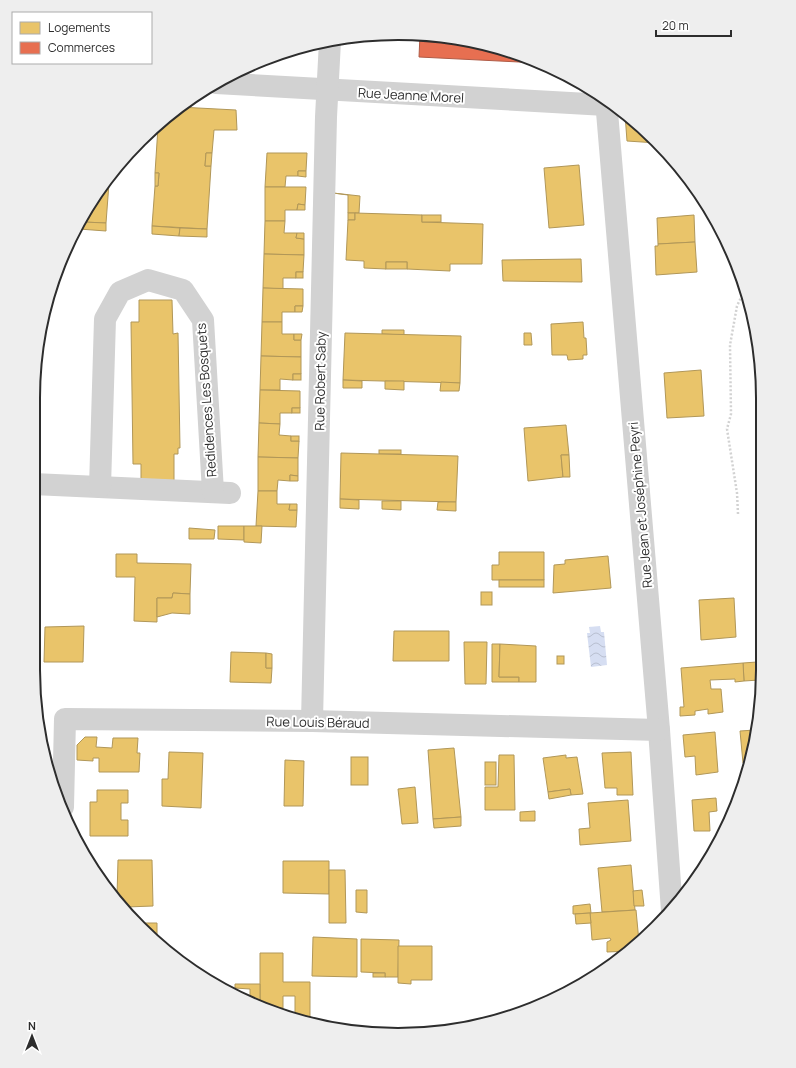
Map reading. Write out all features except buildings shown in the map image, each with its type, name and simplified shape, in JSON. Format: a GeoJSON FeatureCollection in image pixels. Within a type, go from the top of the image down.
{"type":"FeatureCollection","features":[{"type":"Feature","properties":{"kind":"street","name":"Rue Robert Saby"},"geometry":{"type":"LineString","coordinates":[[312,721],[325,140],[330,47]]}},
{"type":"Feature","properties":{"kind":"street","name":"Rue Jeanne Morel"},"geometry":{"type":"LineString","coordinates":[[227,84],[328,90],[599,102]]}},
{"type":"Feature","properties":{"kind":"street","name":"Rue Jean et Joséphine Peyri"},"geometry":{"type":"LineString","coordinates":[[606,107],[659,730],[671,901]]}},
{"type":"Feature","properties":{"kind":"street","name":"Redidences Les Bosquets"},"geometry":{"type":"LineString","coordinates":[[40,484],[222,493],[203,320],[183,290],[148,280],[120,292],[105,319],[100,487]]}},
{"type":"Feature","properties":{"kind":"street","name":"Rue Louis Béraud"},"geometry":{"type":"LineString","coordinates":[[63,797],[65,719],[312,721],[659,730]]}},
{"type":"Feature","properties":{"kind":"path"},"geometry":{"type":"LineString","coordinates":[[738,514],[737,493],[727,429],[731,414],[730,345],[737,306],[741,297]]}},
{"type":"Feature","properties":{"kind":"water"},"geometry":{"type":"Polygon","coordinates":[[[600,626],[601,632],[604,632],[607,665],[591,667],[587,633],[590,633],[589,627],[600,626]]]}}]}
